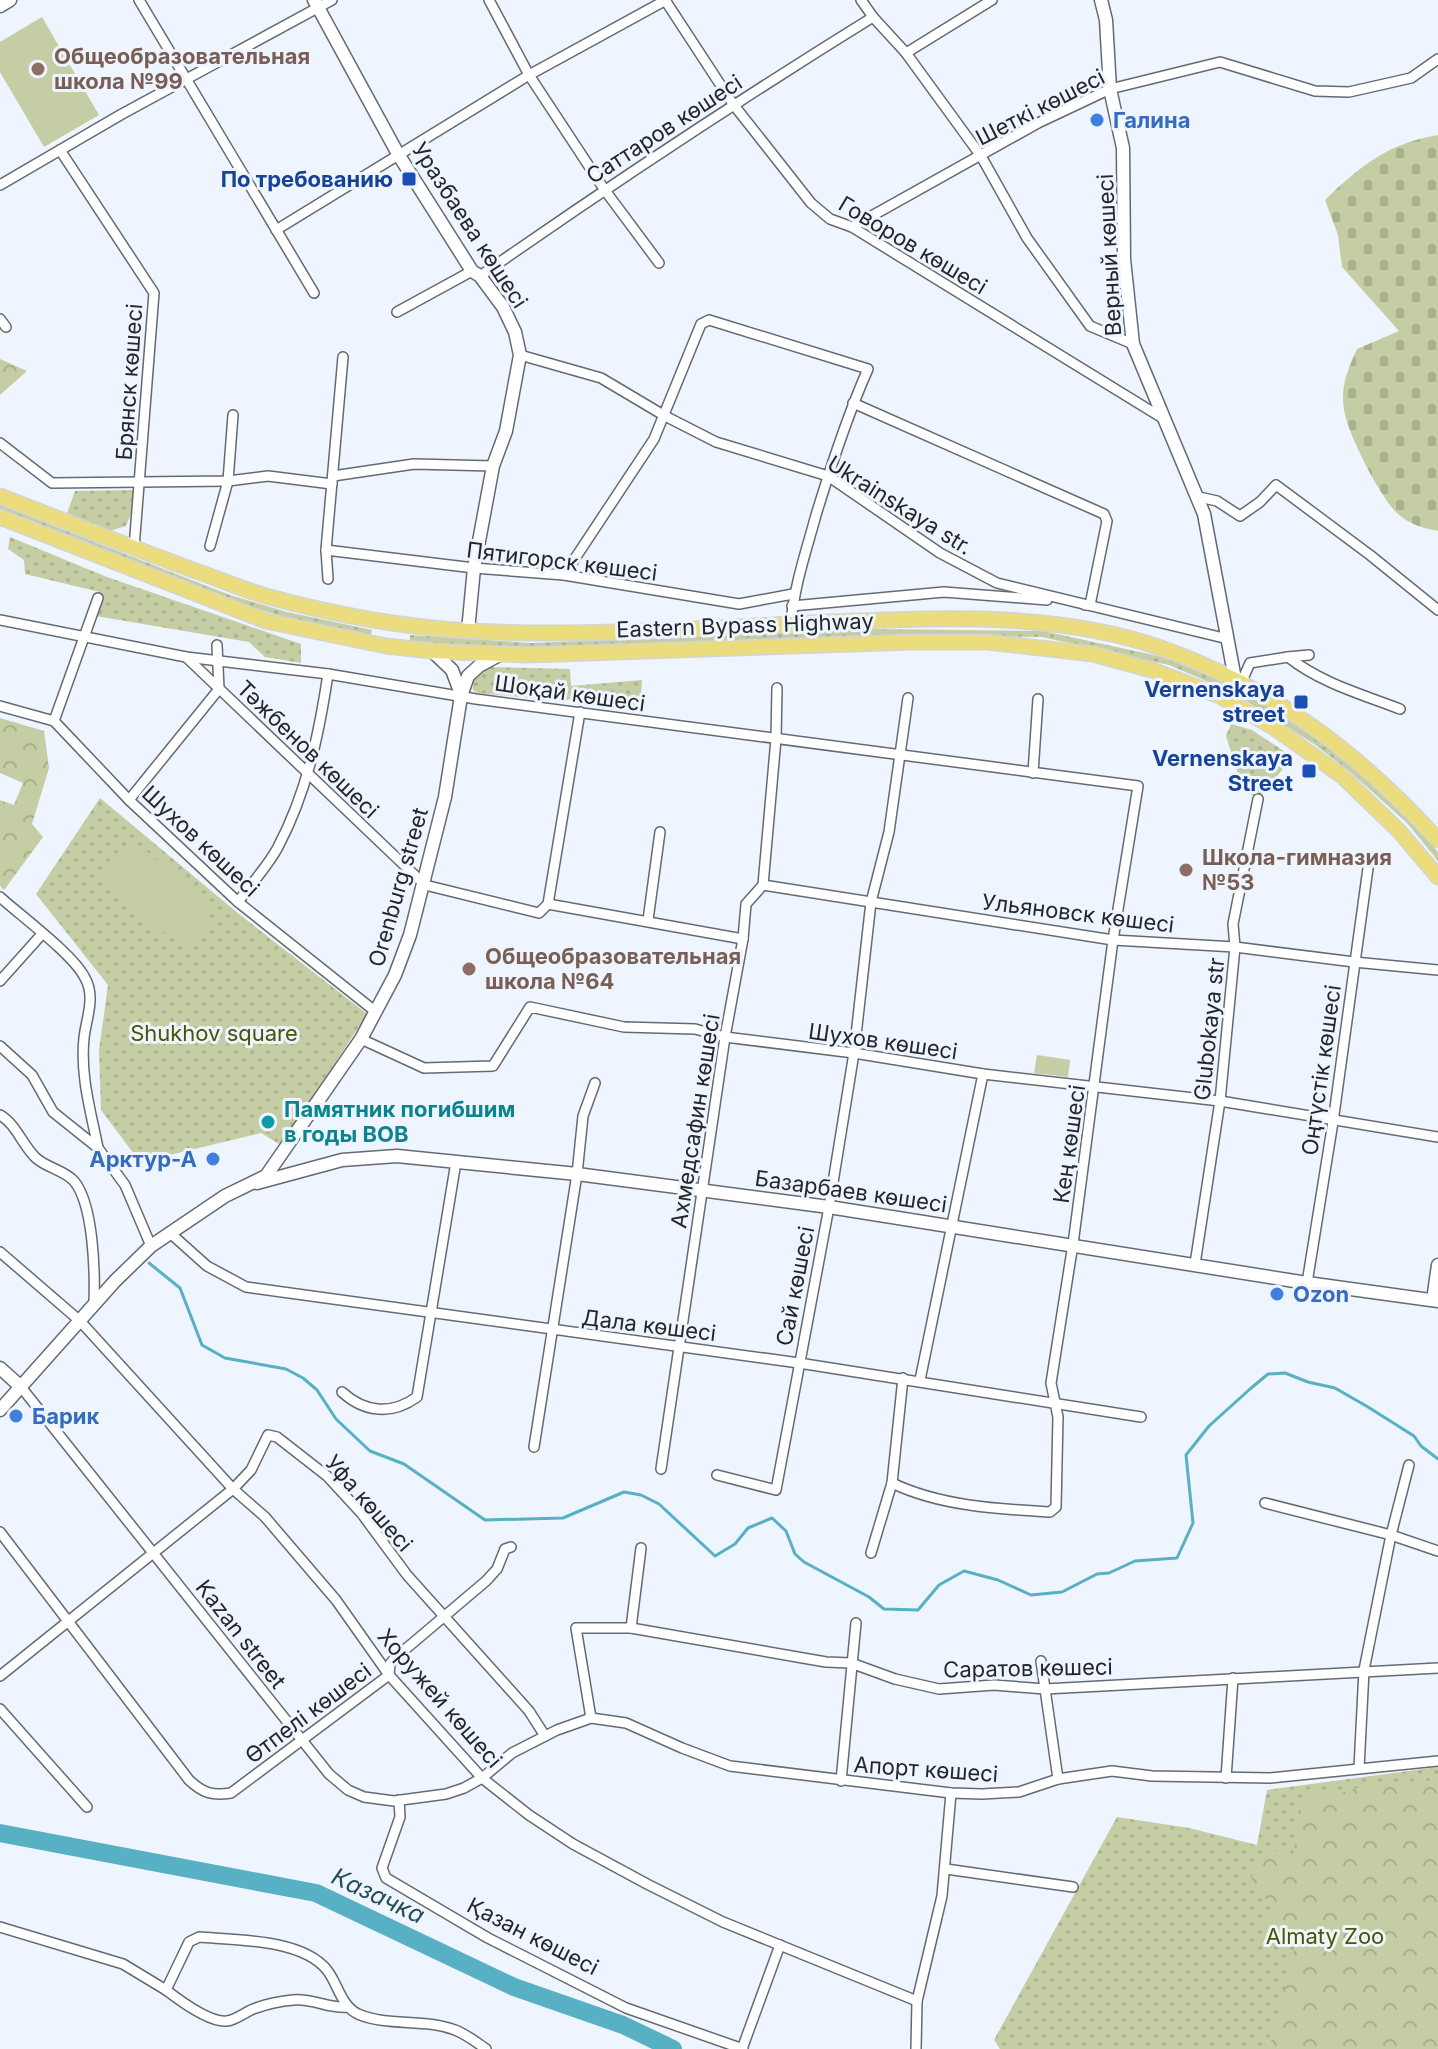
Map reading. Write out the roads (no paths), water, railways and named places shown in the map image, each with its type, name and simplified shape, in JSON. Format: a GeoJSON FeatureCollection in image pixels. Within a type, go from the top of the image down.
{"type":"FeatureCollection","features":[{"type":"Feature","properties":{"kind":"main road","name":"Eastern Bypass Highway"},"geometry":{"type":"LineString","coordinates":[[0,496],[265,596],[383,621],[468,631],[590,631],[989,619],[1109,634],[1162,648],[1238,681],[1276,702],[1354,756],[1438,840]]}},
{"type":"Feature","properties":{"kind":"main road","name":"Eastern Bypass Highway"},"geometry":{"type":"LineString","coordinates":[[0,517],[266,621],[386,646],[501,654],[987,642],[1093,654],[1155,671],[1220,696],[1276,729],[1342,776],[1400,832],[1438,877]]}},
{"type":"Feature","properties":{"kind":"street"},"geometry":{"type":"LineString","coordinates":[[0,6],[10,0]]}},
{"type":"Feature","properties":{"kind":"street"},"geometry":{"type":"LineString","coordinates":[[139,0],[314,293]]}},
{"type":"Feature","properties":{"kind":"street"},"geometry":{"type":"LineString","coordinates":[[0,185],[316,4],[332,0]]}},
{"type":"Feature","properties":{"kind":"street"},"geometry":{"type":"LineString","coordinates":[[489,0],[529,75],[604,189],[659,263]]}},
{"type":"Feature","properties":{"kind":"street"},"geometry":{"type":"LineString","coordinates":[[276,230],[529,75],[666,0]]}},
{"type":"Feature","properties":{"kind":"street","name":"Говоров көшесі"},"geometry":{"type":"LineString","coordinates":[[666,0],[733,104],[811,203],[830,219],[852,227],[1168,423]]}},
{"type":"Feature","properties":{"kind":"street"},"geometry":{"type":"LineString","coordinates":[[861,0],[906,53],[981,156],[1027,238],[1090,326],[1133,344]]}},
{"type":"Feature","properties":{"kind":"street"},"geometry":{"type":"LineString","coordinates":[[906,53],[992,0]]}},
{"type":"Feature","properties":{"kind":"street","name":"Верный көшесі"},"geometry":{"type":"LineString","coordinates":[[1101,0],[1106,20],[1110,89],[1123,148],[1124,259],[1133,344],[1199,497],[1209,531],[1238,681]]}},
{"type":"Feature","properties":{"kind":"street","name":"Уразбаева көшесі"},"geometry":{"type":"LineString","coordinates":[[316,4],[398,154],[476,274],[503,307],[515,332],[520,355],[506,431],[493,466],[474,568],[468,631]]}},
{"type":"Feature","properties":{"kind":"street","name":"Саттаров көшесі"},"geometry":{"type":"LineString","coordinates":[[397,312],[476,274],[733,104],[873,17]]}},
{"type":"Feature","properties":{"kind":"street","name":"Шеткі көшесі"},"geometry":{"type":"LineString","coordinates":[[852,227],[1038,123],[1110,89],[1220,62],[1315,91],[1349,92],[1411,78],[1438,59]]}},
{"type":"Feature","properties":{"kind":"street","name":"Брянск көшесі"},"geometry":{"type":"LineString","coordinates":[[60,150],[154,293],[134,548]]}},
{"type":"Feature","properties":{"kind":"street"},"geometry":{"type":"LineString","coordinates":[[564,575],[654,439],[701,324],[709,320],[868,369],[828,476],[793,594],[791,624]]}},
{"type":"Feature","properties":{"kind":"street","name":"Ukrainskaya str."},"geometry":{"type":"LineString","coordinates":[[520,355],[601,378],[716,442],[828,476],[940,553],[997,583],[1228,639]]}},
{"type":"Feature","properties":{"kind":"street"},"geometry":{"type":"LineString","coordinates":[[328,579],[326,550],[343,357]]}},
{"type":"Feature","properties":{"kind":"street"},"geometry":{"type":"LineString","coordinates":[[792,606],[944,592],[1090,605],[1107,521],[1104,514],[853,403]]}},
{"type":"Feature","properties":{"kind":"street"},"geometry":{"type":"LineString","coordinates":[[210,546],[228,481],[233,415]]}},
{"type":"Feature","properties":{"kind":"street"},"geometry":{"type":"LineString","coordinates":[[0,443],[52,483],[228,481],[268,476],[332,480],[414,464],[493,466]]}},
{"type":"Feature","properties":{"kind":"street"},"geometry":{"type":"LineString","coordinates":[[1199,497],[1217,501],[1240,516],[1260,502],[1276,485],[1438,610]]}},
{"type":"Feature","properties":{"kind":"street","name":"Пятигорск көшесі"},"geometry":{"type":"LineString","coordinates":[[326,550],[474,568],[564,575],[739,604],[793,594]]}},
{"type":"Feature","properties":{"kind":"street"},"geometry":{"type":"LineString","coordinates":[[0,706],[54,721],[98,598]]}},
{"type":"Feature","properties":{"kind":"street","name":"Шоқай көшесі"},"geometry":{"type":"LineString","coordinates":[[0,620],[186,657],[1138,786]]}},
{"type":"Feature","properties":{"kind":"street"},"geometry":{"type":"LineString","coordinates":[[129,800],[219,689],[217,645]]}},
{"type":"Feature","properties":{"kind":"street"},"geometry":{"type":"LineString","coordinates":[[432,651],[452,670],[461,696]]}},
{"type":"Feature","properties":{"kind":"street"},"geometry":{"type":"LineString","coordinates":[[461,696],[468,676],[501,654]]}},
{"type":"Feature","properties":{"kind":"street"},"geometry":{"type":"LineString","coordinates":[[1238,681],[1250,663],[1309,655]]}},
{"type":"Feature","properties":{"kind":"street","name":"Тәжбенов көшесі"},"geometry":{"type":"LineString","coordinates":[[186,657],[425,885],[539,913],[548,904]]}},
{"type":"Feature","properties":{"kind":"street"},"geometry":{"type":"LineString","coordinates":[[1288,657],[1326,681],[1400,709]]}},
{"type":"Feature","properties":{"kind":"street"},"geometry":{"type":"LineString","coordinates":[[238,902],[277,849],[304,789],[306,773],[318,741],[328,674]]}},
{"type":"Feature","properties":{"kind":"street","name":"Ахмедсафин көшесі"},"geometry":{"type":"LineString","coordinates":[[661,1469],[746,904],[763,885],[776,739],[777,688]]}},
{"type":"Feature","properties":{"kind":"street","name":"Orenburg street"},"geometry":{"type":"LineString","coordinates":[[0,1410],[94,1304],[151,1246],[225,1196],[266,1176],[361,1039],[405,953],[425,885],[445,797],[461,696]]}},
{"type":"Feature","properties":{"kind":"street","name":"Сай көшесі"},"geometry":{"type":"LineString","coordinates":[[717,1475],[776,1490],[829,1207],[854,1053],[871,902],[889,832],[908,698]]}},
{"type":"Feature","properties":{"kind":"street"},"geometry":{"type":"LineString","coordinates":[[1033,773],[1038,699]]}},
{"type":"Feature","properties":{"kind":"street"},"geometry":{"type":"LineString","coordinates":[[580,712],[548,904],[743,939]]}},
{"type":"Feature","properties":{"kind":"street","name":"Шухов көшесі"},"geometry":{"type":"LineString","coordinates":[[54,721],[129,800],[238,902],[376,1012]]}},
{"type":"Feature","properties":{"kind":"street","name":"Кең көшесі"},"geometry":{"type":"LineString","coordinates":[[892,1483],[908,1491],[985,1508],[1050,1512],[1056,1507],[1058,1417],[1051,1383],[1095,1088],[1113,940],[1138,786]]}},
{"type":"Feature","properties":{"kind":"street","name":"Glubokaya str"},"geometry":{"type":"LineString","coordinates":[[1195,1264],[1220,1101],[1235,947],[1233,924],[1258,799]]}},
{"type":"Feature","properties":{"kind":"street"},"geometry":{"type":"LineString","coordinates":[[648,920],[660,832]]}},
{"type":"Feature","properties":{"kind":"street","name":"Оңтүстік көшесі"},"geometry":{"type":"LineString","coordinates":[[1307,1283],[1369,861]]}},
{"type":"Feature","properties":{"kind":"street","name":"Ульяновск көшесі"},"geometry":{"type":"LineString","coordinates":[[763,885],[1113,940],[1235,947],[1438,970]]}},
{"type":"Feature","properties":{"kind":"street"},"geometry":{"type":"LineString","coordinates":[[1,901],[72,961],[87,979],[90,1005],[82,1071],[98,1148]]}},
{"type":"Feature","properties":{"kind":"street"},"geometry":{"type":"LineString","coordinates":[[0,981],[42,934]]}},
{"type":"Feature","properties":{"kind":"street","name":"Шухов көшесі"},"geometry":{"type":"LineString","coordinates":[[361,1039],[424,1068],[493,1066],[530,1007],[624,1027],[695,1029],[725,1037],[854,1053],[983,1074],[1220,1101],[1438,1137]]}},
{"type":"Feature","properties":{"kind":"street"},"geometry":{"type":"LineString","coordinates":[[0,1046],[32,1075],[53,1112],[98,1148],[125,1185],[151,1246]]}},
{"type":"Feature","properties":{"kind":"street"},"geometry":{"type":"LineString","coordinates":[[920,1380],[983,1074]]}},
{"type":"Feature","properties":{"kind":"street"},"geometry":{"type":"LineString","coordinates":[[534,1447],[577,1174],[583,1116],[595,1083]]}},
{"type":"Feature","properties":{"kind":"street"},"geometry":{"type":"LineString","coordinates":[[0,1115],[10,1121],[36,1158],[74,1181],[81,1195],[95,1266],[94,1304]]}},
{"type":"Feature","properties":{"kind":"street","name":"Базарбаев көшесі"},"geometry":{"type":"LineString","coordinates":[[257,1183],[342,1160],[397,1156],[577,1174],[829,1207],[1307,1283],[1436,1300]]}},
{"type":"Feature","properties":{"kind":"street"},"geometry":{"type":"LineString","coordinates":[[342,1392],[364,1406],[389,1410],[402,1408],[417,1397],[456,1162]]}},
{"type":"Feature","properties":{"kind":"street","name":"Дала көшесі"},"geometry":{"type":"LineString","coordinates":[[169,1232],[207,1266],[246,1287],[920,1380],[1141,1417]]}},
{"type":"Feature","properties":{"kind":"street","name":"Хоружей көшесі"},"geometry":{"type":"LineString","coordinates":[[0,1252],[80,1321],[233,1489],[265,1517],[326,1588],[389,1675],[482,1778],[573,1844],[723,1922],[917,2001]]}},
{"type":"Feature","properties":{"kind":"street"},"geometry":{"type":"LineString","coordinates":[[1436,1300],[1438,1265]]}},
{"type":"Feature","properties":{"kind":"street"},"geometry":{"type":"LineString","coordinates":[[0,1368],[21,1387]]}},
{"type":"Feature","properties":{"kind":"street"},"geometry":{"type":"LineString","coordinates":[[871,1553],[892,1483],[903,1378]]}},
{"type":"Feature","properties":{"kind":"street","name":"Kazan street"},"geometry":{"type":"LineString","coordinates":[[21,1387],[329,1774],[348,1790],[364,1797],[399,1800],[446,1794],[482,1778]]}},
{"type":"Feature","properties":{"kind":"street","name":"Уфа көшесі"},"geometry":{"type":"LineString","coordinates":[[0,1676],[233,1489],[251,1470],[268,1435],[277,1437],[327,1476],[362,1514],[407,1575],[529,1711],[545,1736]]}},
{"type":"Feature","properties":{"kind":"street"},"geometry":{"type":"LineString","coordinates":[[1359,1768],[1364,1670],[1391,1535],[1409,1465]]}},
{"type":"Feature","properties":{"kind":"street"},"geometry":{"type":"LineString","coordinates":[[1265,1503],[1391,1535],[1438,1551]]}},
{"type":"Feature","properties":{"kind":"street"},"geometry":{"type":"LineString","coordinates":[[0,1532],[67,1624]]}},
{"type":"Feature","properties":{"kind":"street","name":"Өтпелі көшесі"},"geometry":{"type":"LineString","coordinates":[[67,1624],[189,1780],[201,1791],[215,1795],[231,1793],[389,1675],[390,1664],[395,1658],[497,1569],[505,1549],[511,1547]]}},
{"type":"Feature","properties":{"kind":"street"},"geometry":{"type":"LineString","coordinates":[[631,1628],[641,1548]]}},
{"type":"Feature","properties":{"kind":"street"},"geometry":{"type":"LineString","coordinates":[[841,1781],[856,1623]]}},
{"type":"Feature","properties":{"kind":"street","name":"Саратов көшесі"},"geometry":{"type":"LineString","coordinates":[[591,1718],[576,1628],[631,1628],[826,1662],[851,1663],[895,1679],[939,1689],[994,1685],[1045,1689],[1438,1668]]}},
{"type":"Feature","properties":{"kind":"street"},"geometry":{"type":"LineString","coordinates":[[1041,1661],[1058,1779]]}},
{"type":"Feature","properties":{"kind":"street"},"geometry":{"type":"LineString","coordinates":[[1226,1778],[1233,1678]]}},
{"type":"Feature","properties":{"kind":"street"},"geometry":{"type":"LineString","coordinates":[[0,1709],[87,1807]]}},
{"type":"Feature","properties":{"kind":"street"},"geometry":{"type":"LineString","coordinates":[[482,1778],[512,1753],[591,1718]]}},
{"type":"Feature","properties":{"kind":"street","name":"Апорт көшесі"},"geometry":{"type":"LineString","coordinates":[[591,1718],[626,1723],[730,1766],[951,1793],[1019,1792],[1058,1779],[1112,1771],[1152,1776],[1300,1777],[1438,1761]]}},
{"type":"Feature","properties":{"kind":"street"},"geometry":{"type":"LineString","coordinates":[[916,2049],[917,2001],[946,1869],[951,1793]]}},
{"type":"Feature","properties":{"kind":"street","name":"Қазан көшесі"},"geometry":{"type":"LineString","coordinates":[[399,1800],[400,1817],[382,1868],[386,1878],[488,1938],[626,2008],[743,2049]]}},
{"type":"Feature","properties":{"kind":"street"},"geometry":{"type":"LineString","coordinates":[[946,1869],[1073,1887]]}},
{"type":"Feature","properties":{"kind":"street"},"geometry":{"type":"LineString","coordinates":[[0,1927],[123,1964],[187,2006],[219,2021],[230,2021],[254,2008],[292,2000],[314,2000],[336,2008],[348,2007]]}},
{"type":"Feature","properties":{"kind":"street"},"geometry":{"type":"LineString","coordinates":[[166,1990],[189,1942],[199,1937],[285,1946],[316,1959],[336,1983],[348,2007],[361,2016],[456,2030],[486,2049]]}},
{"type":"Feature","properties":{"kind":"street"},"geometry":{"type":"LineString","coordinates":[[743,2049],[780,1945]]}},
{"type":"Feature","properties":{"kind":"waterway"},"geometry":{"type":"LineString","coordinates":[[149,1263],[180,1288],[202,1345],[225,1358],[286,1369],[303,1378],[317,1390],[336,1419],[370,1451],[404,1464],[485,1520],[563,1518],[624,1492],[641,1495],[659,1504],[715,1556],[735,1544],[748,1528],[772,1518],[786,1531],[795,1554],[804,1562],[869,1597],[884,1609],[918,1610],[939,1585],[964,1571],[998,1580],[1031,1595],[1062,1592],[1097,1574],[1109,1573],[1135,1561],[1177,1558],[1193,1523],[1186,1455],[1209,1426],[1268,1374],[1285,1373],[1335,1388],[1414,1436],[1438,1459]]}},
{"type":"Feature","properties":{"kind":"waterway","name":"Казачка"},"geometry":{"type":"LineString","coordinates":[[0,1833],[316,1893],[514,1987],[623,2025],[673,2049]]}},
{"type":"Feature","properties":{"kind":"place","name":"Общеобразовательная школа №99"},"geometry":{"type":"Point","coordinates":[38,69]}},
{"type":"Feature","properties":{"kind":"place","name":"Галина"},"geometry":{"type":"Point","coordinates":[1097,120]}},
{"type":"Feature","properties":{"kind":"place","name":"По требованию"},"geometry":{"type":"Point","coordinates":[409,179]}},
{"type":"Feature","properties":{"kind":"place","name":"Vernenskaya street"},"geometry":{"type":"Point","coordinates":[1301,702]}},
{"type":"Feature","properties":{"kind":"place","name":"Vernenskaya Street"},"geometry":{"type":"Point","coordinates":[1309,771]}},
{"type":"Feature","properties":{"kind":"place","name":"Школа-гимназия №53"},"geometry":{"type":"Point","coordinates":[1186,870]}},
{"type":"Feature","properties":{"kind":"place","name":"Общеобразовательная школа №64"},"geometry":{"type":"Point","coordinates":[469,969]}},
{"type":"Feature","properties":{"kind":"place","name":"Памятник погибшим в годы ВОВ"},"geometry":{"type":"Point","coordinates":[268,1122]}},
{"type":"Feature","properties":{"kind":"place","name":"Арктур-А"},"geometry":{"type":"Point","coordinates":[213,1159]}},
{"type":"Feature","properties":{"kind":"place","name":"Ozon"},"geometry":{"type":"Point","coordinates":[1277,1294]}},
{"type":"Feature","properties":{"kind":"place","name":"Барик"},"geometry":{"type":"Point","coordinates":[16,1416]}},
{"type":"Feature","properties":{"kind":"park label","name":"Shukhov square"},"geometry":{"type":"Point","coordinates":[214,1033]}},
{"type":"Feature","properties":{"kind":"park label","name":"Almaty Zoo"},"geometry":{"type":"Point","coordinates":[1325,1936]}}]}
